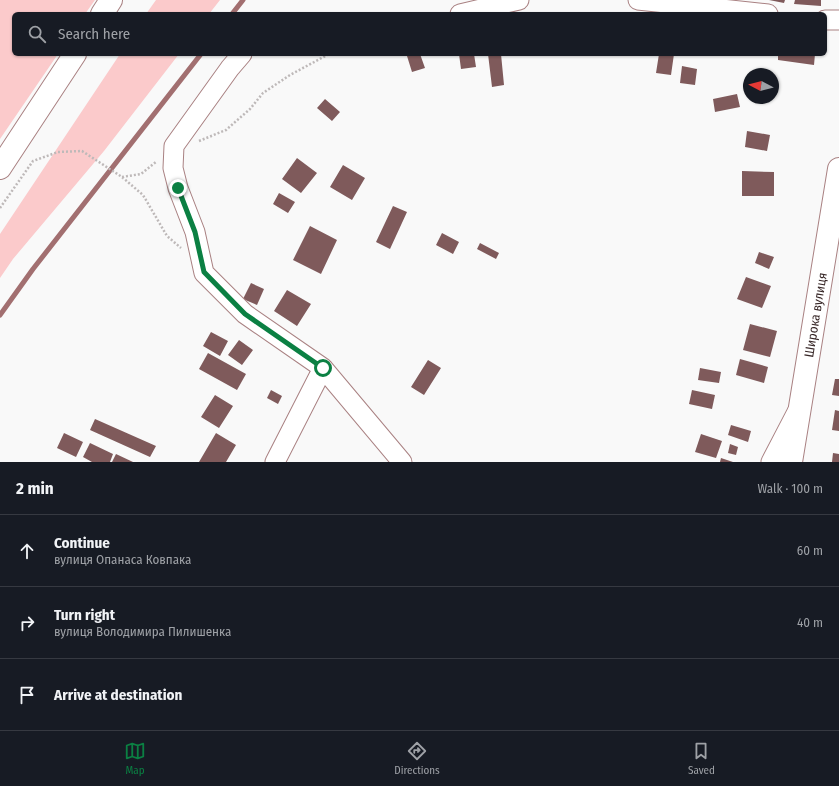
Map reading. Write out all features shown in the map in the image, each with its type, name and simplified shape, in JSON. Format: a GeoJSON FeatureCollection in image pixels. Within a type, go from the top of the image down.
{"type":"FeatureCollection","features":[{"type":"Feature","properties":{"kind":"main road"},"geometry":{"type":"LineString","coordinates":[[103,12],[111,0]]}},
{"type":"Feature","properties":{"kind":"main road"},"geometry":{"type":"LineString","coordinates":[[0,168],[74,56]]}},
{"type":"Feature","properties":{"kind":"main road","name":"Широка вулиця"},"geometry":{"type":"LineString","coordinates":[[791,462],[839,169]]}},
{"type":"Feature","properties":{"kind":"street"},"geometry":{"type":"LineString","coordinates":[[468,12],[519,0]]}},
{"type":"Feature","properties":{"kind":"street"},"geometry":{"type":"LineString","coordinates":[[638,0],[749,12]]}},
{"type":"Feature","properties":{"kind":"street"},"geometry":{"type":"LineString","coordinates":[[827,20],[839,20]]}},
{"type":"Feature","properties":{"kind":"street"},"geometry":{"type":"LineString","coordinates":[[240,56],[174,146],[173,168],[178,188],[195,232],[204,272],[245,314],[323,368],[402,462]]}},
{"type":"Feature","properties":{"kind":"street"},"geometry":{"type":"LineString","coordinates":[[275,462],[323,368]]}},
{"type":"Feature","properties":{"kind":"street"},"geometry":{"type":"LineString","coordinates":[[771,462],[800,407]]}},
{"type":"Feature","properties":{"kind":"path"},"geometry":{"type":"LineString","coordinates":[[122,177],[141,174],[174,146],[203,140],[226,130],[250,109],[263,92],[290,75],[325,56]]}},
{"type":"Feature","properties":{"kind":"path"},"geometry":{"type":"LineString","coordinates":[[0,208],[33,161],[58,152],[82,151],[122,177],[143,195],[167,236],[182,249]]}},
{"type":"Feature","properties":{"kind":"shaded area"},"geometry":{"type":"Polygon","coordinates":[[[0,0],[95,0],[86,12],[12,12],[12,56],[57,56],[0,139],[0,0]]]}},
{"type":"Feature","properties":{"kind":"shaded area"},"geometry":{"type":"Polygon","coordinates":[[[156,0],[220,0],[211,12],[147,12],[156,0]]]}},
{"type":"Feature","properties":{"kind":"shaded area"},"geometry":{"type":"Polygon","coordinates":[[[119,56],[177,56],[104,151],[13,259],[0,278],[0,234],[119,56]]]}},
{"type":"Feature","properties":{"kind":"building"},"geometry":{"type":"Polygon","coordinates":[[[769,0],[785,0],[784,3],[769,0]]]}},
{"type":"Feature","properties":{"kind":"building"},"geometry":{"type":"Polygon","coordinates":[[[795,0],[821,0],[821,6],[794,4],[795,0]]]}},
{"type":"Feature","properties":{"kind":"building"},"geometry":{"type":"Polygon","coordinates":[[[407,56],[421,56],[425,68],[412,72],[407,56]]]}},
{"type":"Feature","properties":{"kind":"building"},"geometry":{"type":"Polygon","coordinates":[[[459,56],[474,56],[476,67],[461,69],[459,56]]]}},
{"type":"Feature","properties":{"kind":"building"},"geometry":{"type":"Polygon","coordinates":[[[488,56],[501,56],[504,85],[492,87],[488,56]]]}},
{"type":"Feature","properties":{"kind":"building"},"geometry":{"type":"Polygon","coordinates":[[[659,56],[674,56],[671,75],[656,73],[659,56]]]}},
{"type":"Feature","properties":{"kind":"building"},"geometry":{"type":"Polygon","coordinates":[[[778,56],[815,56],[814,65],[778,60],[778,56]]]}},
{"type":"Feature","properties":{"kind":"building"},"geometry":{"type":"Polygon","coordinates":[[[682,66],[697,69],[695,85],[680,83],[682,66]]]}},
{"type":"Feature","properties":{"kind":"building"},"geometry":{"type":"Polygon","coordinates":[[[737,94],[740,107],[715,112],[713,99],[737,94]]]}},
{"type":"Feature","properties":{"kind":"building"},"geometry":{"type":"Polygon","coordinates":[[[325,99],[340,112],[332,121],[317,108],[325,99]]]}},
{"type":"Feature","properties":{"kind":"building"},"geometry":{"type":"Polygon","coordinates":[[[747,131],[770,135],[767,151],[745,147],[747,131]]]}},
{"type":"Feature","properties":{"kind":"building"},"geometry":{"type":"Polygon","coordinates":[[[297,158],[317,173],[301,193],[282,179],[297,158]]]}},
{"type":"Feature","properties":{"kind":"building"},"geometry":{"type":"Polygon","coordinates":[[[343,165],[365,178],[352,200],[330,187],[343,165]]]}},
{"type":"Feature","properties":{"kind":"building"},"geometry":{"type":"Polygon","coordinates":[[[742,171],[774,172],[774,196],[742,196],[742,171]]]}},
{"type":"Feature","properties":{"kind":"building"},"geometry":{"type":"Polygon","coordinates":[[[279,193],[295,202],[288,213],[273,204],[279,193]]]}},
{"type":"Feature","properties":{"kind":"building"},"geometry":{"type":"Polygon","coordinates":[[[393,206],[407,212],[390,249],[376,242],[393,206]]]}},
{"type":"Feature","properties":{"kind":"building"},"geometry":{"type":"Polygon","coordinates":[[[310,226],[337,240],[321,274],[293,260],[310,226]]]}},
{"type":"Feature","properties":{"kind":"building"},"geometry":{"type":"Polygon","coordinates":[[[442,233],[459,242],[453,254],[436,245],[442,233]]]}},
{"type":"Feature","properties":{"kind":"building"},"geometry":{"type":"Polygon","coordinates":[[[480,243],[499,253],[496,259],[477,249],[480,243]]]}},
{"type":"Feature","properties":{"kind":"building"},"geometry":{"type":"Polygon","coordinates":[[[759,252],[774,257],[769,269],[755,263],[759,252]]]}},
{"type":"Feature","properties":{"kind":"building"},"geometry":{"type":"Polygon","coordinates":[[[746,277],[771,286],[762,308],[737,299],[746,277]]]}},
{"type":"Feature","properties":{"kind":"building"},"geometry":{"type":"Polygon","coordinates":[[[251,283],[264,289],[257,305],[243,299],[251,283]]]}},
{"type":"Feature","properties":{"kind":"building"},"geometry":{"type":"Polygon","coordinates":[[[287,290],[311,304],[297,326],[274,311],[287,290]]]}},
{"type":"Feature","properties":{"kind":"building"},"geometry":{"type":"Polygon","coordinates":[[[750,324],[777,331],[770,357],[743,350],[750,324]]]}},
{"type":"Feature","properties":{"kind":"building"},"geometry":{"type":"Polygon","coordinates":[[[211,332],[228,341],[220,356],[203,346],[211,332]]]}},
{"type":"Feature","properties":{"kind":"building"},"geometry":{"type":"Polygon","coordinates":[[[239,340],[253,350],[242,365],[228,355],[239,340]]]}},
{"type":"Feature","properties":{"kind":"building"},"geometry":{"type":"Polygon","coordinates":[[[208,353],[246,374],[237,390],[199,369],[208,353]]]}},
{"type":"Feature","properties":{"kind":"building"},"geometry":{"type":"Polygon","coordinates":[[[740,359],[768,367],[764,383],[736,375],[740,359]]]}},
{"type":"Feature","properties":{"kind":"building"},"geometry":{"type":"Polygon","coordinates":[[[428,360],[441,368],[424,395],[411,387],[428,360]]]}},
{"type":"Feature","properties":{"kind":"building"},"geometry":{"type":"Polygon","coordinates":[[[700,368],[721,372],[719,383],[698,380],[700,368]]]}},
{"type":"Feature","properties":{"kind":"building"},"geometry":{"type":"Polygon","coordinates":[[[835,379],[839,379],[839,396],[832,395],[835,379]]]}},
{"type":"Feature","properties":{"kind":"building"},"geometry":{"type":"Polygon","coordinates":[[[271,390],[282,396],[278,404],[267,398],[271,390]]]}},
{"type":"Feature","properties":{"kind":"building"},"geometry":{"type":"Polygon","coordinates":[[[692,390],[715,395],[712,409],[689,404],[692,390]]]}},
{"type":"Feature","properties":{"kind":"building"},"geometry":{"type":"Polygon","coordinates":[[[215,395],[233,406],[219,428],[201,417],[215,395]]]}},
{"type":"Feature","properties":{"kind":"building"},"geometry":{"type":"Polygon","coordinates":[[[835,410],[839,411],[839,431],[832,430],[835,410]]]}},
{"type":"Feature","properties":{"kind":"building"},"geometry":{"type":"Polygon","coordinates":[[[95,419],[156,446],[150,457],[90,430],[95,419]]]}},
{"type":"Feature","properties":{"kind":"building"},"geometry":{"type":"Polygon","coordinates":[[[731,425],[751,431],[748,442],[728,435],[731,425]]]}},
{"type":"Feature","properties":{"kind":"building"},"geometry":{"type":"Polygon","coordinates":[[[64,433],[83,442],[76,457],[57,448],[64,433]]]}},
{"type":"Feature","properties":{"kind":"building"},"geometry":{"type":"Polygon","coordinates":[[[216,433],[236,445],[226,462],[199,462],[216,433]]]}},
{"type":"Feature","properties":{"kind":"building"},"geometry":{"type":"Polygon","coordinates":[[[701,434],[722,441],[716,458],[695,452],[701,434]]]}},
{"type":"Feature","properties":{"kind":"building"},"geometry":{"type":"Polygon","coordinates":[[[90,443],[113,454],[110,462],[92,462],[83,457],[90,443]]]}},
{"type":"Feature","properties":{"kind":"building"},"geometry":{"type":"Polygon","coordinates":[[[730,444],[738,447],[736,455],[728,453],[730,444]]]}},
{"type":"Feature","properties":{"kind":"building"},"geometry":{"type":"Polygon","coordinates":[[[833,453],[839,454],[839,462],[832,462],[833,453]]]}},
{"type":"Feature","properties":{"kind":"building"},"geometry":{"type":"Polygon","coordinates":[[[116,454],[133,462],[112,462],[116,454]]]}},
{"type":"Feature","properties":{"kind":"building"},"geometry":{"type":"Polygon","coordinates":[[[721,458],[733,462],[720,462],[721,458]]]}},
{"type":"Feature","properties":{"kind":"waterway"},"geometry":{"type":"LineString","coordinates":[[234,12],[243,0]]}},
{"type":"Feature","properties":{"kind":"waterway"},"geometry":{"type":"LineString","coordinates":[[0,315],[33,269],[199,56]]}},
{"type":"Feature","properties":{"kind":"route"},"geometry":{"type":"LineString","coordinates":[[178,188],[195,232],[204,272],[245,314],[323,368]]}}]}
